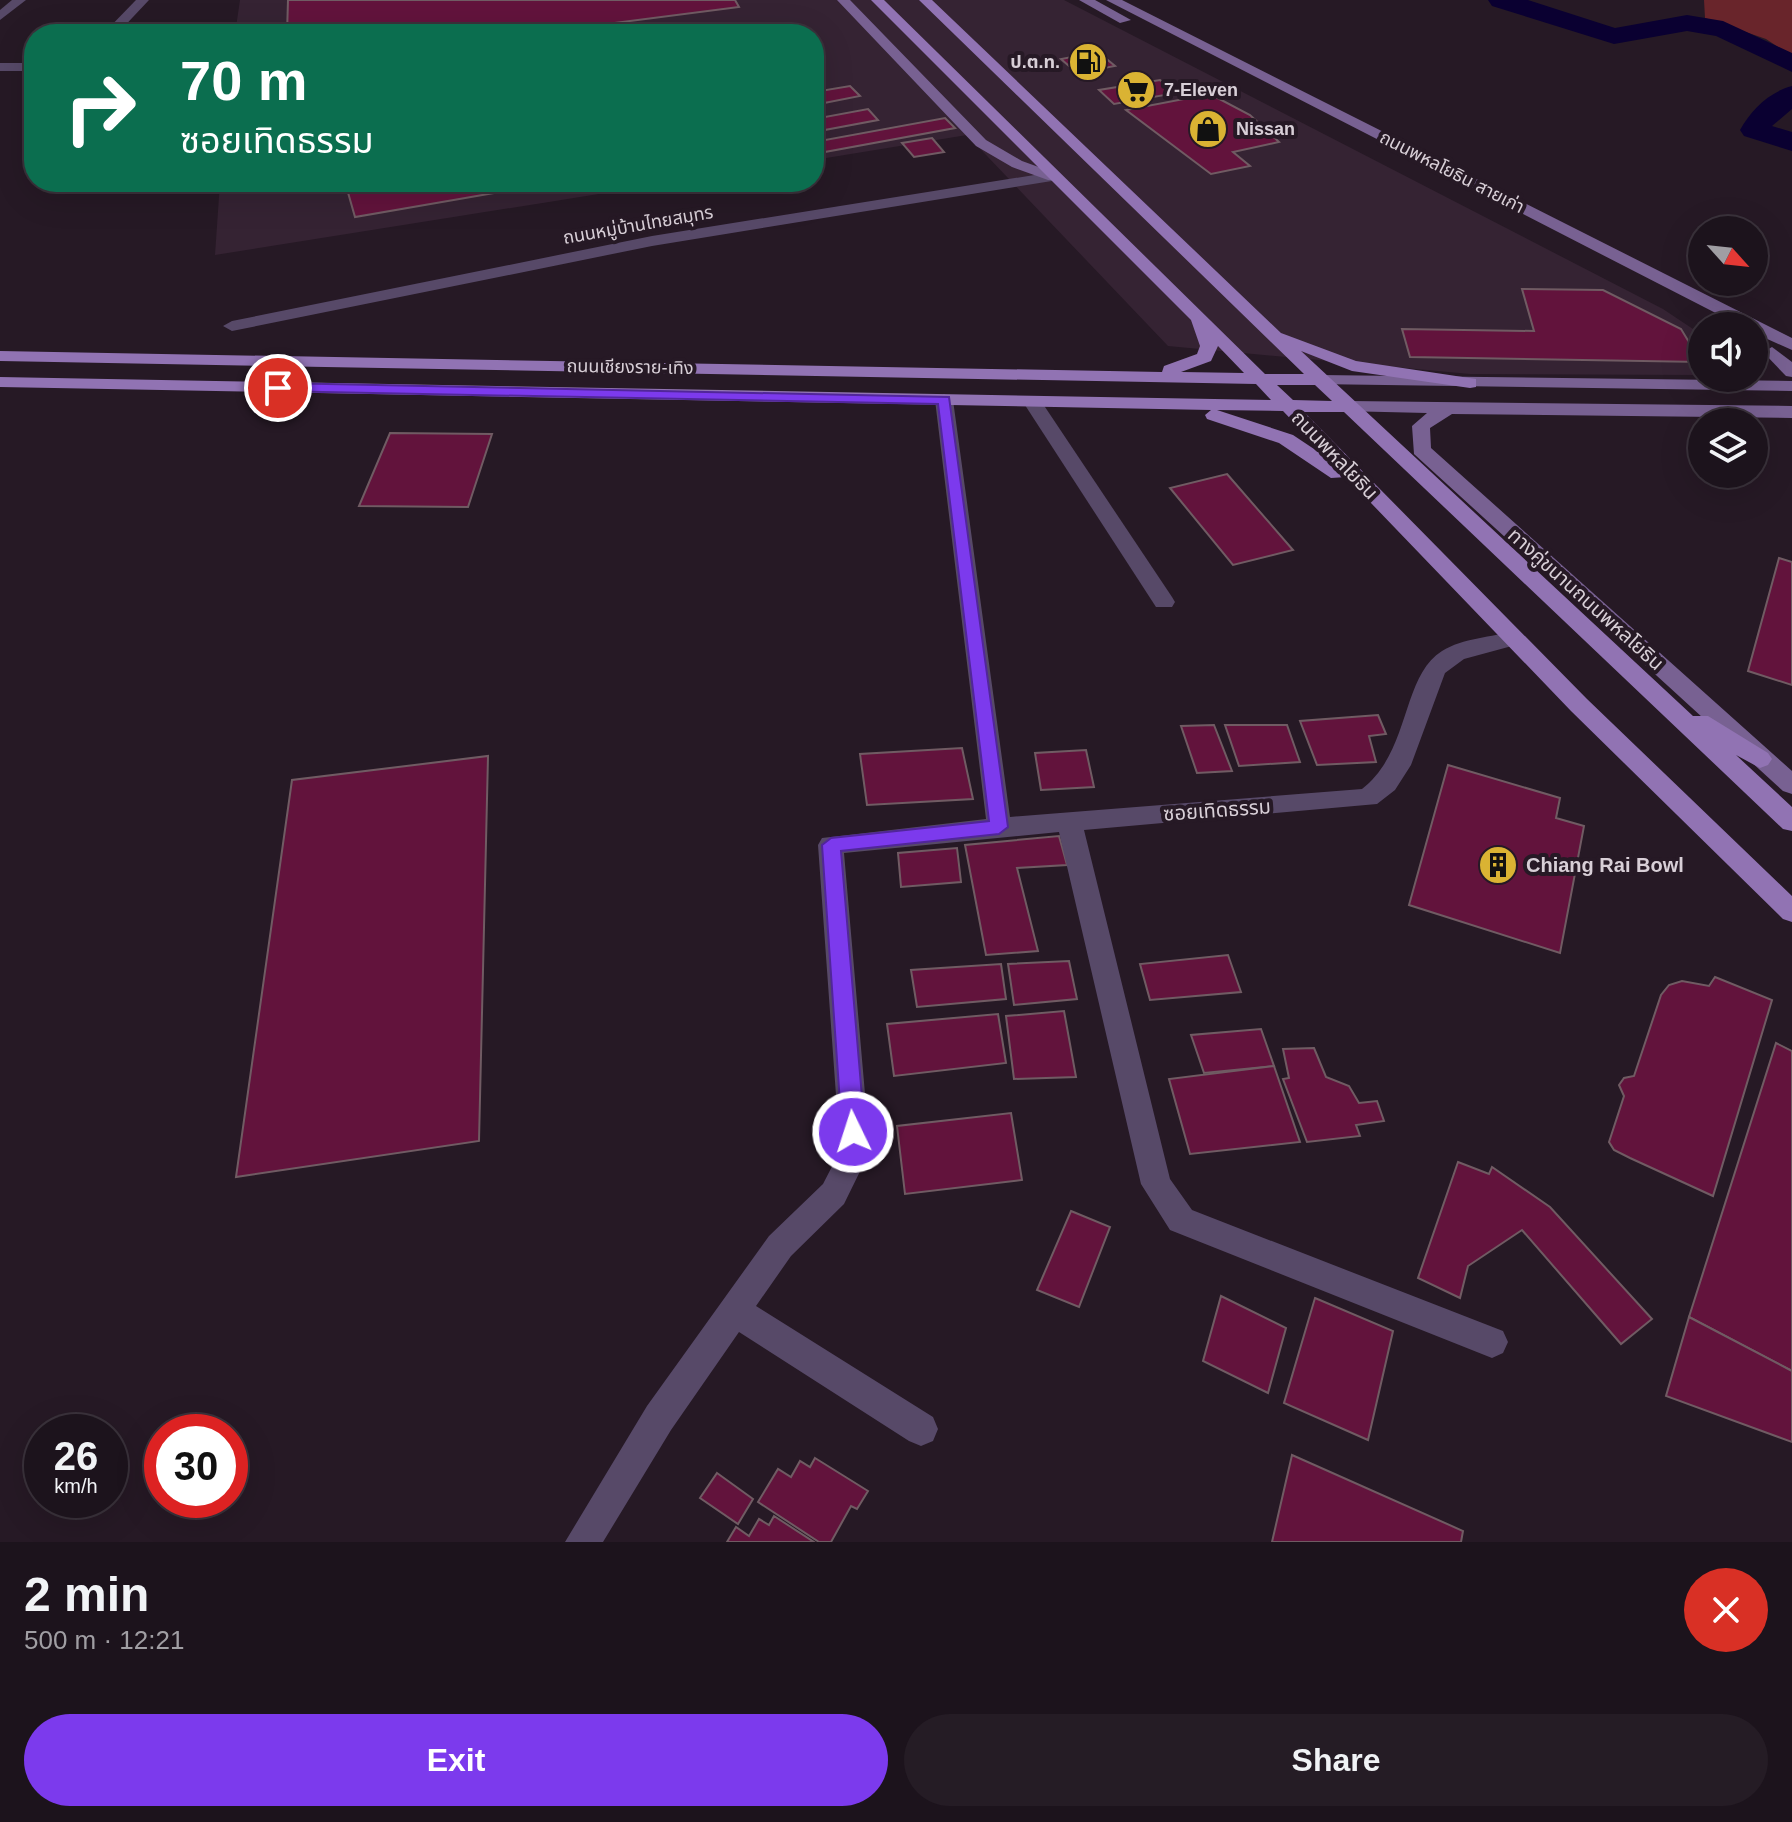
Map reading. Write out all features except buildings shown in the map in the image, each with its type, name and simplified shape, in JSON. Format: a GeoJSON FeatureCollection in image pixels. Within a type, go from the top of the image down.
{"type":"FeatureCollection","features":[{"type":"Feature","properties":{"kind":"main road"},"geometry":{"type":"LineString","coordinates":[[843,0],[981,143],[1017,164],[1053,177]]}},
{"type":"Feature","properties":{"kind":"main road","name":"ถนนพหลโยธิน"},"geometry":{"type":"LineString","coordinates":[[877,0],[1194,317],[1289,407],[1760,885],[1792,912]]}},
{"type":"Feature","properties":{"kind":"main road","name":"ถนนพหลโยธิน"},"geometry":{"type":"LineString","coordinates":[[925,0],[1320,380],[1792,822]]}},
{"type":"Feature","properties":{"kind":"main road","name":"ถนนพหลโยธิน สายเก่า"},"geometry":{"type":"LineString","coordinates":[[1085,0],[1694,312]]}},
{"type":"Feature","properties":{"kind":"main road","name":"ถนนพหลโยธิน สายเก่า"},"geometry":{"type":"LineString","coordinates":[[1112,0],[1792,345]]}},
{"type":"Feature","properties":{"kind":"main road"},"geometry":{"type":"LineString","coordinates":[[1128,376],[1181,367],[1205,357],[1209,346],[1194,317]]}},
{"type":"Feature","properties":{"kind":"main road"},"geometry":{"type":"LineString","coordinates":[[1270,332],[1352,366],[1470,383]]}},
{"type":"Feature","properties":{"kind":"main road"},"geometry":{"type":"LineString","coordinates":[[1768,350],[1792,362]]}},
{"type":"Feature","properties":{"kind":"main road"},"geometry":{"type":"LineString","coordinates":[[1768,386],[1792,374],[1772,352]]}},
{"type":"Feature","properties":{"kind":"main road","name":"ถนนเชียงราย-เทิง"},"geometry":{"type":"LineString","coordinates":[[0,356],[1320,380]]}},
{"type":"Feature","properties":{"kind":"main road"},"geometry":{"type":"LineString","coordinates":[[1320,380],[1688,387]]}},
{"type":"Feature","properties":{"kind":"main road"},"geometry":{"type":"LineString","coordinates":[[0,382],[1289,407],[1792,412]]}},
{"type":"Feature","properties":{"kind":"main road"},"geometry":{"type":"LineString","coordinates":[[1768,388],[1792,386]]}},
{"type":"Feature","properties":{"kind":"main road"},"geometry":{"type":"LineString","coordinates":[[1163,403],[1241,421],[1286,439],[1400,522]]}},
{"type":"Feature","properties":{"kind":"main road","name":"ทางคู่ขนานถนนพหลโยธิน"},"geometry":{"type":"LineString","coordinates":[[1448,408],[1421,426],[1421,450],[1792,785]]}},
{"type":"Feature","properties":{"kind":"main road"},"geometry":{"type":"LineString","coordinates":[[1657,696],[1760,759]]}},
{"type":"Feature","properties":{"kind":"street"},"geometry":{"type":"LineString","coordinates":[[0,16],[20,0]]}},
{"type":"Feature","properties":{"kind":"street"},"geometry":{"type":"LineString","coordinates":[[120,24],[143,0]]}},
{"type":"Feature","properties":{"kind":"street"},"geometry":{"type":"LineString","coordinates":[[0,67],[24,67]]}},
{"type":"Feature","properties":{"kind":"street","name":"ถนนหมู่บ้านไทยสมุทร"},"geometry":{"type":"LineString","coordinates":[[232,326],[652,241],[1053,177]]}},
{"type":"Feature","properties":{"kind":"street"},"geometry":{"type":"LineString","coordinates":[[944,400],[999,827]]}},
{"type":"Feature","properties":{"kind":"street"},"geometry":{"type":"LineString","coordinates":[[1032,402],[1164,602]]}},
{"type":"Feature","properties":{"kind":"street","name":"ซอยเทิดธรรม"},"geometry":{"type":"LineString","coordinates":[[735,1311],[780,1246],[796,1228],[827,1203],[848,1178],[855,1151],[831,845],[999,827],[1368,798],[1384,789],[1398,772],[1433,673],[1448,657],[1515,638]]}},
{"type":"Feature","properties":{"kind":"street"},"geometry":{"type":"LineString","coordinates":[[1069,821],[1156,1184],[1181,1220],[1492,1342]]}},
{"type":"Feature","properties":{"kind":"street"},"geometry":{"type":"LineString","coordinates":[[583,1542],[616,1483],[735,1311],[921,1429]]}},
{"type":"Feature","properties":{"kind":"shaded area"},"geometry":{"type":"Polygon","coordinates":[[[240,0],[1064,0],[1663,309],[1688,326],[1688,375],[1470,374],[1168,346],[967,135],[824,158],[824,24],[236,24],[240,0]]]}},
{"type":"Feature","properties":{"kind":"shaded area"},"geometry":{"type":"Polygon","coordinates":[[[1704,0],[1792,0],[1792,56],[1766,39],[1705,18],[1704,0]]]}},
{"type":"Feature","properties":{"kind":"shaded area"},"geometry":{"type":"Polygon","coordinates":[[[219,192],[611,192],[215,255],[219,192]]]}},
{"type":"Feature","properties":{"kind":"waterway"},"geometry":{"type":"LineString","coordinates":[[1501,0],[1614,36],[1687,23],[1723,29],[1792,64]]}},
{"type":"Feature","properties":{"kind":"waterway"},"geometry":{"type":"LineString","coordinates":[[1792,95],[1762,117],[1755,130],[1792,142]]}},
{"type":"Feature","properties":{"kind":"place","name":"ป.ต.ท."},"geometry":{"type":"Point","coordinates":[1088,62]}},
{"type":"Feature","properties":{"kind":"place","name":"7-Eleven"},"geometry":{"type":"Point","coordinates":[1136,90]}},
{"type":"Feature","properties":{"kind":"place","name":"Nissan"},"geometry":{"type":"Point","coordinates":[1208,129]}},
{"type":"Feature","properties":{"kind":"place","name":"Chiang Rai Bowl"},"geometry":{"type":"Point","coordinates":[1498,865]}},
{"type":"Feature","properties":{"kind":"route"},"geometry":{"type":"LineString","coordinates":[[278,388],[944,400],[999,827],[831,845],[853,1132]]}}]}
